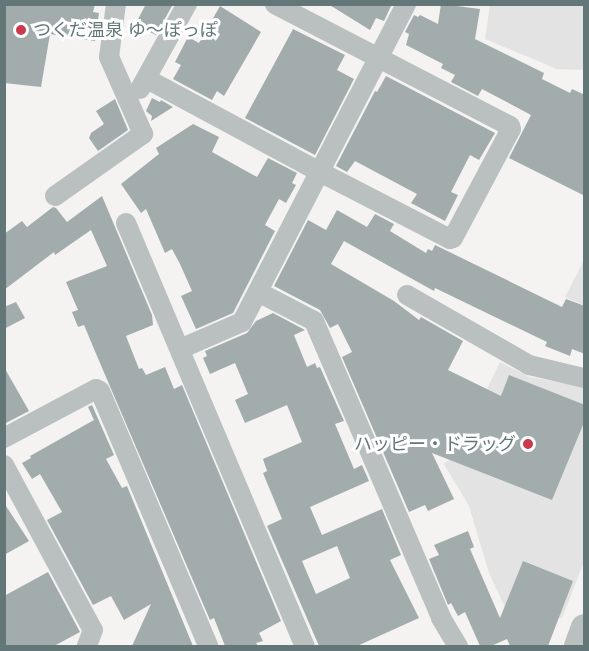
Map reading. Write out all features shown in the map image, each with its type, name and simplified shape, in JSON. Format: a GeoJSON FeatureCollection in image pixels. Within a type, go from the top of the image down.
{"type":"FeatureCollection","features":[{"type":"Feature","properties":{"kind":"street"},"geometry":{"type":"LineString","coordinates":[[55,196],[143,134],[130,100],[109,57],[116,4]]}},
{"type":"Feature","properties":{"kind":"street"},"geometry":{"type":"LineString","coordinates":[[130,100],[147,79],[187,4]]}},
{"type":"Feature","properties":{"kind":"street"},"geometry":{"type":"LineString","coordinates":[[147,79],[320,172],[450,239],[453,238],[511,129],[510,126],[275,4]]}},
{"type":"Feature","properties":{"kind":"street"},"geometry":{"type":"LineString","coordinates":[[180,349],[238,325],[258,292],[406,4]]}},
{"type":"Feature","properties":{"kind":"street"},"geometry":{"type":"LineString","coordinates":[[126,223],[304,646]]}},
{"type":"Feature","properties":{"kind":"street"},"geometry":{"type":"LineString","coordinates":[[258,292],[314,321],[432,598],[458,646]]}},
{"type":"Feature","properties":{"kind":"street"},"geometry":{"type":"LineString","coordinates":[[407,295],[529,365],[585,378]]}},
{"type":"Feature","properties":{"kind":"street"},"geometry":{"type":"LineString","coordinates":[[4,438],[96,389],[100,391],[208,646]]}},
{"type":"Feature","properties":{"kind":"street"},"geometry":{"type":"LineString","coordinates":[[4,465],[93,630],[87,646]]}},
{"type":"Feature","properties":{"kind":"street"},"geometry":{"type":"LineString","coordinates":[[577,646],[585,627]]}},
{"type":"Feature","properties":{"kind":"shaded area"},"geometry":{"type":"Polygon","coordinates":[[[490,5],[584,5],[584,70],[557,69],[485,39],[490,5]]]}},
{"type":"Feature","properties":{"kind":"shaded area"},"geometry":{"type":"Polygon","coordinates":[[[584,260],[584,305],[565,297],[584,260]]]}},
{"type":"Feature","properties":{"kind":"shaded area"},"geometry":{"type":"Polygon","coordinates":[[[500,362],[530,377],[584,387],[584,562],[562,618],[508,614],[489,573],[469,506],[444,464],[455,455],[500,362]]]}},
{"type":"Feature","properties":{"kind":"building"},"geometry":{"type":"Polygon","coordinates":[[[4,4],[95,4],[93,12],[99,13],[95,41],[50,34],[41,87],[4,83],[4,4]]]}},
{"type":"Feature","properties":{"kind":"building"},"geometry":{"type":"Polygon","coordinates":[[[146,4],[173,4],[156,35],[135,25],[146,4]]]}},
{"type":"Feature","properties":{"kind":"building"},"geometry":{"type":"Polygon","coordinates":[[[328,4],[392,4],[384,21],[376,18],[370,30],[328,4]]]}},
{"type":"Feature","properties":{"kind":"building"},"geometry":{"type":"Polygon","coordinates":[[[441,4],[480,9],[475,39],[544,73],[542,79],[570,93],[572,89],[585,95],[585,196],[509,158],[531,115],[482,89],[478,96],[451,82],[455,75],[441,68],[443,64],[406,45],[409,34],[405,32],[414,15],[418,17],[420,15],[438,24],[441,4]]]}},
{"type":"Feature","properties":{"kind":"building"},"geometry":{"type":"Polygon","coordinates":[[[220,6],[261,32],[224,96],[217,91],[212,100],[173,79],[181,65],[175,62],[188,37],[199,43],[220,6]]]}},
{"type":"Feature","properties":{"kind":"building"},"geometry":{"type":"Polygon","coordinates":[[[293,29],[345,55],[337,70],[354,79],[315,155],[245,118],[293,29]]]}},
{"type":"Feature","properties":{"kind":"building"},"geometry":{"type":"Polygon","coordinates":[[[386,76],[495,133],[479,160],[470,155],[451,192],[458,195],[445,221],[411,203],[417,194],[355,161],[347,172],[336,166],[375,91],[377,92],[386,76]]]}},
{"type":"Feature","properties":{"kind":"building"},"geometry":{"type":"Polygon","coordinates":[[[152,98],[173,107],[151,121],[152,116],[146,111],[152,98]]]}},
{"type":"Feature","properties":{"kind":"building"},"geometry":{"type":"Polygon","coordinates":[[[115,99],[128,130],[98,151],[89,138],[91,133],[104,124],[96,111],[115,99]]]}},
{"type":"Feature","properties":{"kind":"building"},"geometry":{"type":"Polygon","coordinates":[[[193,124],[219,137],[212,152],[257,177],[268,158],[297,173],[292,183],[296,185],[286,203],[279,199],[265,225],[275,231],[233,313],[196,329],[181,296],[192,291],[180,264],[172,249],[165,253],[146,209],[141,213],[121,184],[159,154],[156,148],[193,124]]]}},
{"type":"Feature","properties":{"kind":"building"},"geometry":{"type":"Polygon","coordinates":[[[102,196],[152,315],[153,325],[126,336],[139,369],[142,368],[146,375],[165,367],[174,389],[182,385],[281,621],[259,633],[263,641],[256,643],[258,646],[225,646],[214,618],[210,620],[84,325],[78,327],[72,312],[78,310],[66,282],[107,266],[91,230],[55,255],[54,252],[4,290],[4,234],[22,221],[27,227],[53,207],[67,222],[102,196]]]}},
{"type":"Feature","properties":{"kind":"building"},"geometry":{"type":"Polygon","coordinates":[[[337,210],[367,227],[375,214],[394,224],[390,231],[426,253],[428,249],[432,251],[435,245],[562,307],[566,299],[585,306],[585,354],[572,349],[570,356],[545,346],[547,342],[435,288],[434,291],[344,241],[331,264],[394,301],[419,320],[421,317],[463,341],[448,370],[501,396],[509,375],[585,405],[585,420],[552,500],[432,453],[454,499],[428,511],[425,505],[409,512],[342,357],[352,352],[338,324],[330,328],[320,310],[274,286],[308,220],[326,230],[337,210]]]}},
{"type":"Feature","properties":{"kind":"building"},"geometry":{"type":"Polygon","coordinates":[[[16,302],[25,318],[4,329],[4,307],[16,302]]]}},
{"type":"Feature","properties":{"kind":"building"},"geometry":{"type":"Polygon","coordinates":[[[273,313],[305,330],[294,335],[307,367],[315,363],[317,368],[320,367],[344,421],[335,424],[354,469],[362,465],[369,481],[310,507],[322,535],[382,509],[401,555],[390,560],[419,618],[357,646],[319,646],[267,526],[282,519],[263,473],[267,471],[263,459],[302,442],[287,405],[245,423],[235,400],[248,394],[235,363],[210,374],[203,358],[207,356],[205,351],[247,333],[256,321],[273,313]],[[337,546],[302,561],[316,594],[350,578],[337,546]]]}},
{"type":"Feature","properties":{"kind":"building"},"geometry":{"type":"Polygon","coordinates":[[[4,367],[29,411],[4,424],[4,367]]]}},
{"type":"Feature","properties":{"kind":"building"},"geometry":{"type":"Polygon","coordinates":[[[92,405],[114,455],[106,459],[122,488],[127,486],[193,646],[132,646],[151,604],[124,620],[111,596],[93,605],[47,520],[62,512],[40,474],[32,479],[22,463],[31,458],[30,456],[94,420],[88,407],[92,405]]]}},
{"type":"Feature","properties":{"kind":"building"},"geometry":{"type":"Polygon","coordinates":[[[4,503],[29,541],[4,555],[4,503]]]}},
{"type":"Feature","properties":{"kind":"building"},"geometry":{"type":"Polygon","coordinates":[[[468,531],[474,547],[470,549],[500,618],[523,561],[573,581],[548,646],[510,646],[507,639],[491,646],[480,646],[465,612],[458,616],[451,603],[448,605],[429,559],[439,555],[434,545],[468,531]]]}},
{"type":"Feature","properties":{"kind":"building"},"geometry":{"type":"Polygon","coordinates":[[[48,572],[80,632],[54,646],[4,646],[4,596],[48,572]]]}},
{"type":"Feature","properties":{"kind":"place","name":"つくだ温泉 ゆ～ぽっぽ"},"geometry":{"type":"Point","coordinates":[21,30]}},
{"type":"Feature","properties":{"kind":"place","name":"ハッピー・ドラッグ"},"geometry":{"type":"Point","coordinates":[528,444]}}]}
